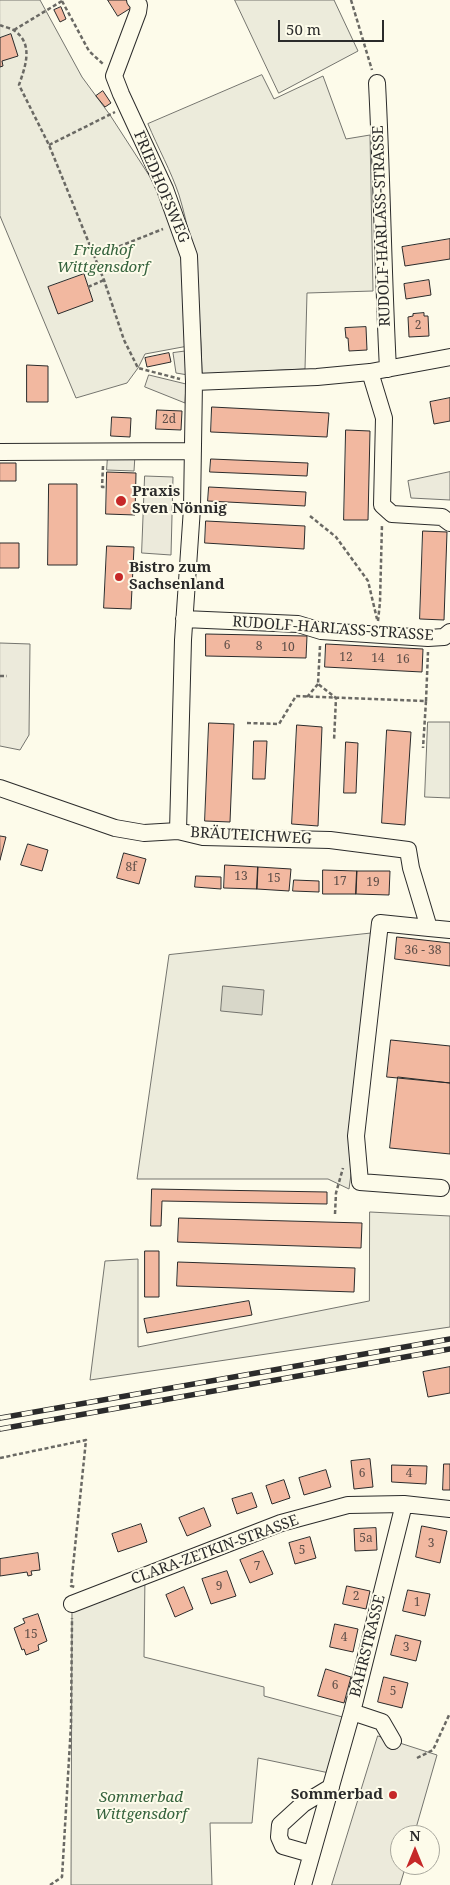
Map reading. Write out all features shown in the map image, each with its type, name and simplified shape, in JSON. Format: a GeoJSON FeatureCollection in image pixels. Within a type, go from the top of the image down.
{"type":"FeatureCollection","features":[{"type":"Feature","properties":{"kind":"street"},"geometry":{"type":"LineString","coordinates":[[114,76],[138,12],[139,5],[136,0]]}},
{"type":"Feature","properties":{"kind":"street","name":"FRIEDHOFSWEG"},"geometry":{"type":"LineString","coordinates":[[114,76],[165,190],[189,256],[194,382]]}},
{"type":"Feature","properties":{"kind":"street","name":"RUDOLF-HARLASS-STRASSE"},"geometry":{"type":"LineString","coordinates":[[377,83],[388,369]]}},
{"type":"Feature","properties":{"kind":"street"},"geometry":{"type":"LineString","coordinates":[[178,831],[184,619],[192,508],[194,382],[317,377],[370,372],[450,357]]}},
{"type":"Feature","properties":{"kind":"street"},"geometry":{"type":"LineString","coordinates":[[370,372],[384,418],[382,505],[392,514],[442,517],[450,523]]}},
{"type":"Feature","properties":{"kind":"street"},"geometry":{"type":"LineString","coordinates":[[0,452],[193,452]]}},
{"type":"Feature","properties":{"kind":"street","name":"RUDOLF-HARLASS-STRASSE"},"geometry":{"type":"LineString","coordinates":[[184,619],[298,624],[321,631],[428,638],[444,637],[450,632]]}},
{"type":"Feature","properties":{"kind":"street","name":"BRÄUTEICHWEG"},"geometry":{"type":"LineString","coordinates":[[0,788],[115,828],[144,834],[178,831],[202,837],[330,840],[408,850],[411,868],[429,928]]}},
{"type":"Feature","properties":{"kind":"street"},"geometry":{"type":"LineString","coordinates":[[441,1188],[360,1182],[356,1136],[380,923],[450,930]]}},
{"type":"Feature","properties":{"kind":"street","name":"CLARA-ZETKIN-STRASSE"},"geometry":{"type":"LineString","coordinates":[[72,1604],[281,1523],[348,1505],[404,1504],[450,1509]]}},
{"type":"Feature","properties":{"kind":"street","name":"BAHRSTRASSE"},"geometry":{"type":"LineString","coordinates":[[303,1885],[352,1712],[404,1504]]}},
{"type":"Feature","properties":{"kind":"street"},"geometry":{"type":"LineString","coordinates":[[352,1712],[382,1722],[394,1741]]}},
{"type":"Feature","properties":{"kind":"street"},"geometry":{"type":"LineString","coordinates":[[311,1854],[283,1846],[279,1838],[280,1824],[303,1804],[331,1787]]}},
{"type":"Feature","properties":{"kind":"path"},"geometry":{"type":"LineString","coordinates":[[14,30],[63,0],[90,50],[114,76]]}},
{"type":"Feature","properties":{"kind":"path"},"geometry":{"type":"LineString","coordinates":[[350,0],[377,83]]}},
{"type":"Feature","properties":{"kind":"path"},"geometry":{"type":"LineString","coordinates":[[0,26],[14,30],[22,39],[28,58],[19,85],[49,145],[95,256],[124,340],[138,368],[194,382]]}},
{"type":"Feature","properties":{"kind":"path"},"geometry":{"type":"LineString","coordinates":[[49,145],[126,106]]}},
{"type":"Feature","properties":{"kind":"path"},"geometry":{"type":"LineString","coordinates":[[95,256],[178,223]]}},
{"type":"Feature","properties":{"kind":"path"},"geometry":{"type":"LineString","coordinates":[[88,287],[104,280]]}},
{"type":"Feature","properties":{"kind":"path"},"geometry":{"type":"LineString","coordinates":[[103,452],[102,488],[107,488]]}},
{"type":"Feature","properties":{"kind":"path"},"geometry":{"type":"LineString","coordinates":[[310,516],[336,537],[368,581],[378,620],[382,505]]}},
{"type":"Feature","properties":{"kind":"path"},"geometry":{"type":"LineString","coordinates":[[307,697],[318,684],[321,631]]}},
{"type":"Feature","properties":{"kind":"path"},"geometry":{"type":"LineString","coordinates":[[423,748],[428,638]]}},
{"type":"Feature","properties":{"kind":"path"},"geometry":{"type":"LineString","coordinates":[[0,676],[7,676]]}},
{"type":"Feature","properties":{"kind":"path"},"geometry":{"type":"LineString","coordinates":[[318,684],[336,698]]}},
{"type":"Feature","properties":{"kind":"path"},"geometry":{"type":"LineString","coordinates":[[247,723],[279,724],[296,696],[426,701]]}},
{"type":"Feature","properties":{"kind":"path"},"geometry":{"type":"LineString","coordinates":[[334,741],[336,698]]}},
{"type":"Feature","properties":{"kind":"path"},"geometry":{"type":"LineString","coordinates":[[0,1458],[86,1440],[70,1586],[90,1590],[94,1596]]}},
{"type":"Feature","properties":{"kind":"path"},"geometry":{"type":"LineString","coordinates":[[50,1885],[62,1876],[71,1725],[72,1604]]}},
{"type":"Feature","properties":{"kind":"path"},"geometry":{"type":"LineString","coordinates":[[417,1758],[433,1750],[450,1713]]}},
{"type":"Feature","properties":{"kind":"green space","name":"Friedhof Wittgensdorf"},"geometry":{"type":"Polygon","coordinates":[[[0,0],[40,0],[82,77],[110,115],[154,183],[182,248],[188,346],[145,354],[127,383],[76,398],[0,216],[0,0]]]}},
{"type":"Feature","properties":{"kind":"green space"},"geometry":{"type":"Polygon","coordinates":[[[235,0],[334,0],[358,51],[279,93],[235,0]]]}},
{"type":"Feature","properties":{"kind":"green space"},"geometry":{"type":"Polygon","coordinates":[[[262,75],[274,99],[323,76],[346,139],[370,135],[373,291],[307,293],[305,369],[202,374],[199,306],[190,239],[176,186],[148,124],[262,75]]]}},
{"type":"Feature","properties":{"kind":"green space"},"geometry":{"type":"Polygon","coordinates":[[[428,722],[450,722],[450,798],[425,797],[428,722]]]}},
{"type":"Feature","properties":{"kind":"green space"},"geometry":{"type":"Polygon","coordinates":[[[384,932],[349,1189],[328,1179],[137,1179],[169,955],[384,932]]]}},
{"type":"Feature","properties":{"kind":"green space"},"geometry":{"type":"Polygon","coordinates":[[[370,1212],[450,1216],[450,1327],[90,1380],[105,1261],[138,1259],[138,1347],[369,1301],[370,1212]]]}},
{"type":"Feature","properties":{"kind":"green space","name":"Sommerbad Wittgensdorf"},"geometry":{"type":"Polygon","coordinates":[[[145,1575],[144,1657],[264,1687],[264,1696],[350,1719],[334,1774],[258,1758],[252,1823],[210,1823],[212,1885],[71,1885],[72,1604],[145,1575]]]}},
{"type":"Feature","properties":{"kind":"shaded area"},"geometry":{"type":"Polygon","coordinates":[[[188,351],[188,375],[176,373],[173,353],[188,351]]]}},
{"type":"Feature","properties":{"kind":"shaded area"},"geometry":{"type":"Polygon","coordinates":[[[149,375],[186,384],[185,403],[145,387],[149,375]]]}},
{"type":"Feature","properties":{"kind":"shaded area"},"geometry":{"type":"Polygon","coordinates":[[[108,455],[135,455],[134,471],[107,470],[108,455]]]}},
{"type":"Feature","properties":{"kind":"shaded area"},"geometry":{"type":"Polygon","coordinates":[[[450,472],[450,500],[411,498],[408,481],[450,472]]]}},
{"type":"Feature","properties":{"kind":"shaded area"},"geometry":{"type":"Polygon","coordinates":[[[145,476],[173,477],[171,555],[142,553],[145,476]]]}},
{"type":"Feature","properties":{"kind":"shaded area"},"geometry":{"type":"Polygon","coordinates":[[[0,643],[30,644],[29,735],[20,750],[0,746],[0,643]]]}},
{"type":"Feature","properties":{"kind":"shaded area"},"geometry":{"type":"Polygon","coordinates":[[[223,986],[264,990],[262,1015],[221,1011],[223,986]]]}},
{"type":"Feature","properties":{"kind":"shaded area","name":"Sommerbad"},"geometry":{"type":"Polygon","coordinates":[[[378,1736],[437,1755],[417,1825],[390,1825],[390,1875],[403,1875],[400,1885],[332,1885],[378,1736]]]}},
{"type":"Feature","properties":{"kind":"building"},"geometry":{"type":"Polygon","coordinates":[[[108,0],[130,0],[134,6],[118,16],[108,0]]]}},
{"type":"Feature","properties":{"kind":"building"},"geometry":{"type":"Polygon","coordinates":[[[61,7],[66,19],[60,22],[54,10],[61,7]]]}},
{"type":"Feature","properties":{"kind":"building"},"geometry":{"type":"Polygon","coordinates":[[[11,34],[18,56],[2,61],[3,66],[0,67],[0,38],[11,34]]]}},
{"type":"Feature","properties":{"kind":"building"},"geometry":{"type":"Polygon","coordinates":[[[103,91],[111,103],[105,107],[96,96],[103,91]]]}},
{"type":"Feature","properties":{"kind":"building"},"geometry":{"type":"Polygon","coordinates":[[[450,239],[450,259],[405,266],[402,247],[450,239]]]}},
{"type":"Feature","properties":{"kind":"building"},"geometry":{"type":"Polygon","coordinates":[[[84,274],[93,301],[58,314],[48,287],[84,274]]]}},
{"type":"Feature","properties":{"kind":"building"},"geometry":{"type":"Polygon","coordinates":[[[429,280],[431,295],[406,299],[404,284],[429,280]]]}},
{"type":"Feature","properties":{"kind":"building"},"geometry":{"type":"Polygon","coordinates":[[[424,313],[424,316],[428,316],[429,336],[409,337],[408,317],[413,316],[413,314],[424,313]]]}},
{"type":"Feature","properties":{"kind":"building"},"geometry":{"type":"Polygon","coordinates":[[[366,327],[367,350],[349,351],[345,328],[366,327]]]}},
{"type":"Feature","properties":{"kind":"building"},"geometry":{"type":"Polygon","coordinates":[[[169,353],[171,362],[147,367],[145,358],[169,353]]]}},
{"type":"Feature","properties":{"kind":"building"},"geometry":{"type":"Polygon","coordinates":[[[27,365],[48,366],[48,402],[27,402],[27,365]]]}},
{"type":"Feature","properties":{"kind":"building"},"geometry":{"type":"Polygon","coordinates":[[[450,398],[450,421],[434,424],[430,402],[450,398]]]}},
{"type":"Feature","properties":{"kind":"building"},"geometry":{"type":"Polygon","coordinates":[[[212,407],[329,413],[327,437],[211,432],[212,407]]]}},
{"type":"Feature","properties":{"kind":"building"},"geometry":{"type":"Polygon","coordinates":[[[157,410],[182,411],[181,430],[156,429],[157,410]]]}},
{"type":"Feature","properties":{"kind":"building"},"geometry":{"type":"Polygon","coordinates":[[[112,417],[131,418],[130,437],[111,436],[112,417]]]}},
{"type":"Feature","properties":{"kind":"building"},"geometry":{"type":"Polygon","coordinates":[[[346,430],[370,431],[368,520],[344,520],[346,430]]]}},
{"type":"Feature","properties":{"kind":"building"},"geometry":{"type":"Polygon","coordinates":[[[211,459],[308,463],[307,476],[210,472],[211,459]]]}},
{"type":"Feature","properties":{"kind":"building"},"geometry":{"type":"Polygon","coordinates":[[[0,463],[16,463],[16,481],[0,481],[0,463]]]}},
{"type":"Feature","properties":{"kind":"building","name":"Praxis Sven Nönnig"},"geometry":{"type":"Polygon","coordinates":[[[107,472],[136,473],[135,515],[106,514],[107,472]]]}},
{"type":"Feature","properties":{"kind":"building"},"geometry":{"type":"Polygon","coordinates":[[[49,484],[77,484],[77,565],[48,565],[49,484]]]}},
{"type":"Feature","properties":{"kind":"building"},"geometry":{"type":"Polygon","coordinates":[[[209,487],[306,492],[305,506],[208,501],[209,487]]]}},
{"type":"Feature","properties":{"kind":"building"},"geometry":{"type":"Polygon","coordinates":[[[206,521],[305,526],[304,549],[205,543],[206,521]]]}},
{"type":"Feature","properties":{"kind":"building"},"geometry":{"type":"Polygon","coordinates":[[[423,531],[447,532],[444,620],[420,619],[423,531]]]}},
{"type":"Feature","properties":{"kind":"building"},"geometry":{"type":"Polygon","coordinates":[[[0,543],[19,543],[19,568],[0,568],[0,543]]]}},
{"type":"Feature","properties":{"kind":"building","name":"Bistro zum Sachsenland"},"geometry":{"type":"Polygon","coordinates":[[[107,546],[134,547],[131,609],[104,608],[107,546]]]}},
{"type":"Feature","properties":{"kind":"building"},"geometry":{"type":"Polygon","coordinates":[[[206,634],[307,636],[306,658],[206,656],[206,634]]]}},
{"type":"Feature","properties":{"kind":"building"},"geometry":{"type":"Polygon","coordinates":[[[326,644],[423,649],[422,672],[325,667],[326,644]]]}},
{"type":"Feature","properties":{"kind":"building"},"geometry":{"type":"Polygon","coordinates":[[[209,723],[234,724],[230,822],[205,821],[209,723]]]}},
{"type":"Feature","properties":{"kind":"building"},"geometry":{"type":"Polygon","coordinates":[[[297,725],[322,727],[318,826],[292,824],[297,725]]]}},
{"type":"Feature","properties":{"kind":"building"},"geometry":{"type":"Polygon","coordinates":[[[387,730],[411,732],[405,825],[382,823],[387,730]]]}},
{"type":"Feature","properties":{"kind":"building"},"geometry":{"type":"Polygon","coordinates":[[[254,741],[267,741],[265,779],[253,779],[254,741]]]}},
{"type":"Feature","properties":{"kind":"building"},"geometry":{"type":"Polygon","coordinates":[[[346,742],[358,743],[356,793],[344,793],[346,742]]]}},
{"type":"Feature","properties":{"kind":"building"},"geometry":{"type":"Polygon","coordinates":[[[0,836],[6,837],[0,860],[0,836]]]}},
{"type":"Feature","properties":{"kind":"building"},"geometry":{"type":"Polygon","coordinates":[[[28,844],[48,850],[42,871],[21,865],[28,844]]]}},
{"type":"Feature","properties":{"kind":"building"},"geometry":{"type":"Polygon","coordinates":[[[124,853],[146,859],[139,884],[117,878],[124,853]]]}},
{"type":"Feature","properties":{"kind":"building"},"geometry":{"type":"Polygon","coordinates":[[[225,865],[258,867],[257,889],[224,888],[225,865]]]}},
{"type":"Feature","properties":{"kind":"building"},"geometry":{"type":"Polygon","coordinates":[[[258,867],[291,869],[289,891],[257,889],[258,867]]]}},
{"type":"Feature","properties":{"kind":"building"},"geometry":{"type":"Polygon","coordinates":[[[323,870],[357,871],[356,894],[323,894],[323,870]]]}},
{"type":"Feature","properties":{"kind":"building"},"geometry":{"type":"Polygon","coordinates":[[[357,871],[390,871],[389,895],[356,894],[357,871]]]}},
{"type":"Feature","properties":{"kind":"building"},"geometry":{"type":"Polygon","coordinates":[[[196,876],[221,877],[221,889],[195,887],[196,876]]]}},
{"type":"Feature","properties":{"kind":"building"},"geometry":{"type":"Polygon","coordinates":[[[294,880],[319,881],[319,892],[293,891],[294,880]]]}},
{"type":"Feature","properties":{"kind":"building"},"geometry":{"type":"Polygon","coordinates":[[[397,937],[450,943],[450,966],[395,959],[397,937]]]}},
{"type":"Feature","properties":{"kind":"building"},"geometry":{"type":"Polygon","coordinates":[[[391,1040],[450,1046],[450,1083],[387,1077],[391,1040]]]}},
{"type":"Feature","properties":{"kind":"building"},"geometry":{"type":"Polygon","coordinates":[[[398,1077],[450,1083],[450,1154],[390,1148],[398,1077]]]}},
{"type":"Feature","properties":{"kind":"building"},"geometry":{"type":"Polygon","coordinates":[[[152,1189],[327,1192],[327,1204],[162,1201],[161,1226],[151,1226],[152,1189]]]}},
{"type":"Feature","properties":{"kind":"building"},"geometry":{"type":"Polygon","coordinates":[[[179,1218],[362,1223],[361,1248],[178,1242],[179,1218]]]}},
{"type":"Feature","properties":{"kind":"building"},"geometry":{"type":"Polygon","coordinates":[[[145,1251],[159,1251],[159,1297],[145,1297],[145,1251]]]}},
{"type":"Feature","properties":{"kind":"building"},"geometry":{"type":"Polygon","coordinates":[[[178,1262],[355,1268],[354,1292],[177,1286],[178,1262]]]}},
{"type":"Feature","properties":{"kind":"building"},"geometry":{"type":"Polygon","coordinates":[[[249,1301],[252,1315],[147,1333],[144,1319],[249,1301]]]}},
{"type":"Feature","properties":{"kind":"building"},"geometry":{"type":"Polygon","coordinates":[[[450,1367],[450,1393],[428,1397],[423,1372],[450,1367]]]}},
{"type":"Feature","properties":{"kind":"building"},"geometry":{"type":"Polygon","coordinates":[[[370,1459],[373,1487],[354,1489],[351,1461],[370,1459]]]}},
{"type":"Feature","properties":{"kind":"building"},"geometry":{"type":"Polygon","coordinates":[[[444,1464],[450,1464],[450,1490],[443,1490],[444,1464]]]}},
{"type":"Feature","properties":{"kind":"building"},"geometry":{"type":"Polygon","coordinates":[[[392,1465],[427,1466],[426,1484],[392,1482],[392,1465]]]}},
{"type":"Feature","properties":{"kind":"building"},"geometry":{"type":"Polygon","coordinates":[[[326,1470],[331,1487],[304,1495],[299,1478],[326,1470]]]}},
{"type":"Feature","properties":{"kind":"building"},"geometry":{"type":"Polygon","coordinates":[[[284,1480],[290,1498],[272,1504],[266,1486],[284,1480]]]}},
{"type":"Feature","properties":{"kind":"building"},"geometry":{"type":"Polygon","coordinates":[[[252,1493],[257,1507],[237,1514],[232,1499],[252,1493]]]}},
{"type":"Feature","properties":{"kind":"building"},"geometry":{"type":"Polygon","coordinates":[[[204,1508],[211,1526],[187,1536],[179,1518],[204,1508]]]}},
{"type":"Feature","properties":{"kind":"building"},"geometry":{"type":"Polygon","coordinates":[[[141,1524],[147,1542],[118,1552],[112,1534],[141,1524]]]}},
{"type":"Feature","properties":{"kind":"building"},"geometry":{"type":"Polygon","coordinates":[[[422,1526],[447,1531],[440,1563],[416,1557],[422,1526]]]}},
{"type":"Feature","properties":{"kind":"building"},"geometry":{"type":"Polygon","coordinates":[[[376,1528],[377,1550],[355,1551],[354,1529],[376,1528]]]}},
{"type":"Feature","properties":{"kind":"building"},"geometry":{"type":"Polygon","coordinates":[[[310,1537],[316,1558],[295,1564],[289,1543],[310,1537]]]}},
{"type":"Feature","properties":{"kind":"building"},"geometry":{"type":"Polygon","coordinates":[[[263,1551],[273,1574],[250,1583],[240,1560],[263,1551]]]}},
{"type":"Feature","properties":{"kind":"building"},"geometry":{"type":"Polygon","coordinates":[[[38,1553],[40,1570],[31,1571],[32,1575],[28,1576],[27,1572],[0,1576],[0,1559],[38,1553]]]}},
{"type":"Feature","properties":{"kind":"building"},"geometry":{"type":"Polygon","coordinates":[[[227,1571],[236,1596],[211,1604],[202,1579],[227,1571]]]}},
{"type":"Feature","properties":{"kind":"building"},"geometry":{"type":"Polygon","coordinates":[[[347,1586],[370,1591],[366,1609],[343,1604],[347,1586]]]}},
{"type":"Feature","properties":{"kind":"building"},"geometry":{"type":"Polygon","coordinates":[[[184,1587],[193,1609],[175,1617],[166,1595],[184,1587]]]}},
{"type":"Feature","properties":{"kind":"building"},"geometry":{"type":"Polygon","coordinates":[[[408,1590],[430,1594],[425,1616],[403,1611],[408,1590]]]}},
{"type":"Feature","properties":{"kind":"building"},"geometry":{"type":"Polygon","coordinates":[[[38,1614],[47,1641],[38,1645],[39,1650],[26,1655],[24,1649],[22,1650],[14,1628],[25,1623],[23,1619],[38,1614]]]}},
{"type":"Feature","properties":{"kind":"building"},"geometry":{"type":"Polygon","coordinates":[[[335,1624],[358,1629],[353,1652],[330,1647],[335,1624]]]}},
{"type":"Feature","properties":{"kind":"building"},"geometry":{"type":"Polygon","coordinates":[[[396,1635],[421,1641],[416,1661],[391,1655],[396,1635]]]}},
{"type":"Feature","properties":{"kind":"building"},"geometry":{"type":"Polygon","coordinates":[[[326,1669],[351,1677],[344,1703],[318,1696],[326,1669]]]}},
{"type":"Feature","properties":{"kind":"building"},"geometry":{"type":"Polygon","coordinates":[[[384,1677],[408,1683],[402,1708],[378,1702],[384,1677]]]}},
{"type":"Feature","properties":{"kind":"railway"},"geometry":{"type":"LineString","coordinates":[[0,1418],[450,1339]]}},
{"type":"Feature","properties":{"kind":"railway"},"geometry":{"type":"LineString","coordinates":[[0,1429],[450,1349]]}},
{"type":"Feature","properties":{"kind":"place","name":"Praxis Sven Nönnig"},"geometry":{"type":"Point","coordinates":[121,501]}},
{"type":"Feature","properties":{"kind":"place","name":"Bistro zum Sachsenland"},"geometry":{"type":"Point","coordinates":[119,577]}},
{"type":"Feature","properties":{"kind":"place","name":"Sommerbad"},"geometry":{"type":"Point","coordinates":[393,1795]}}]}
